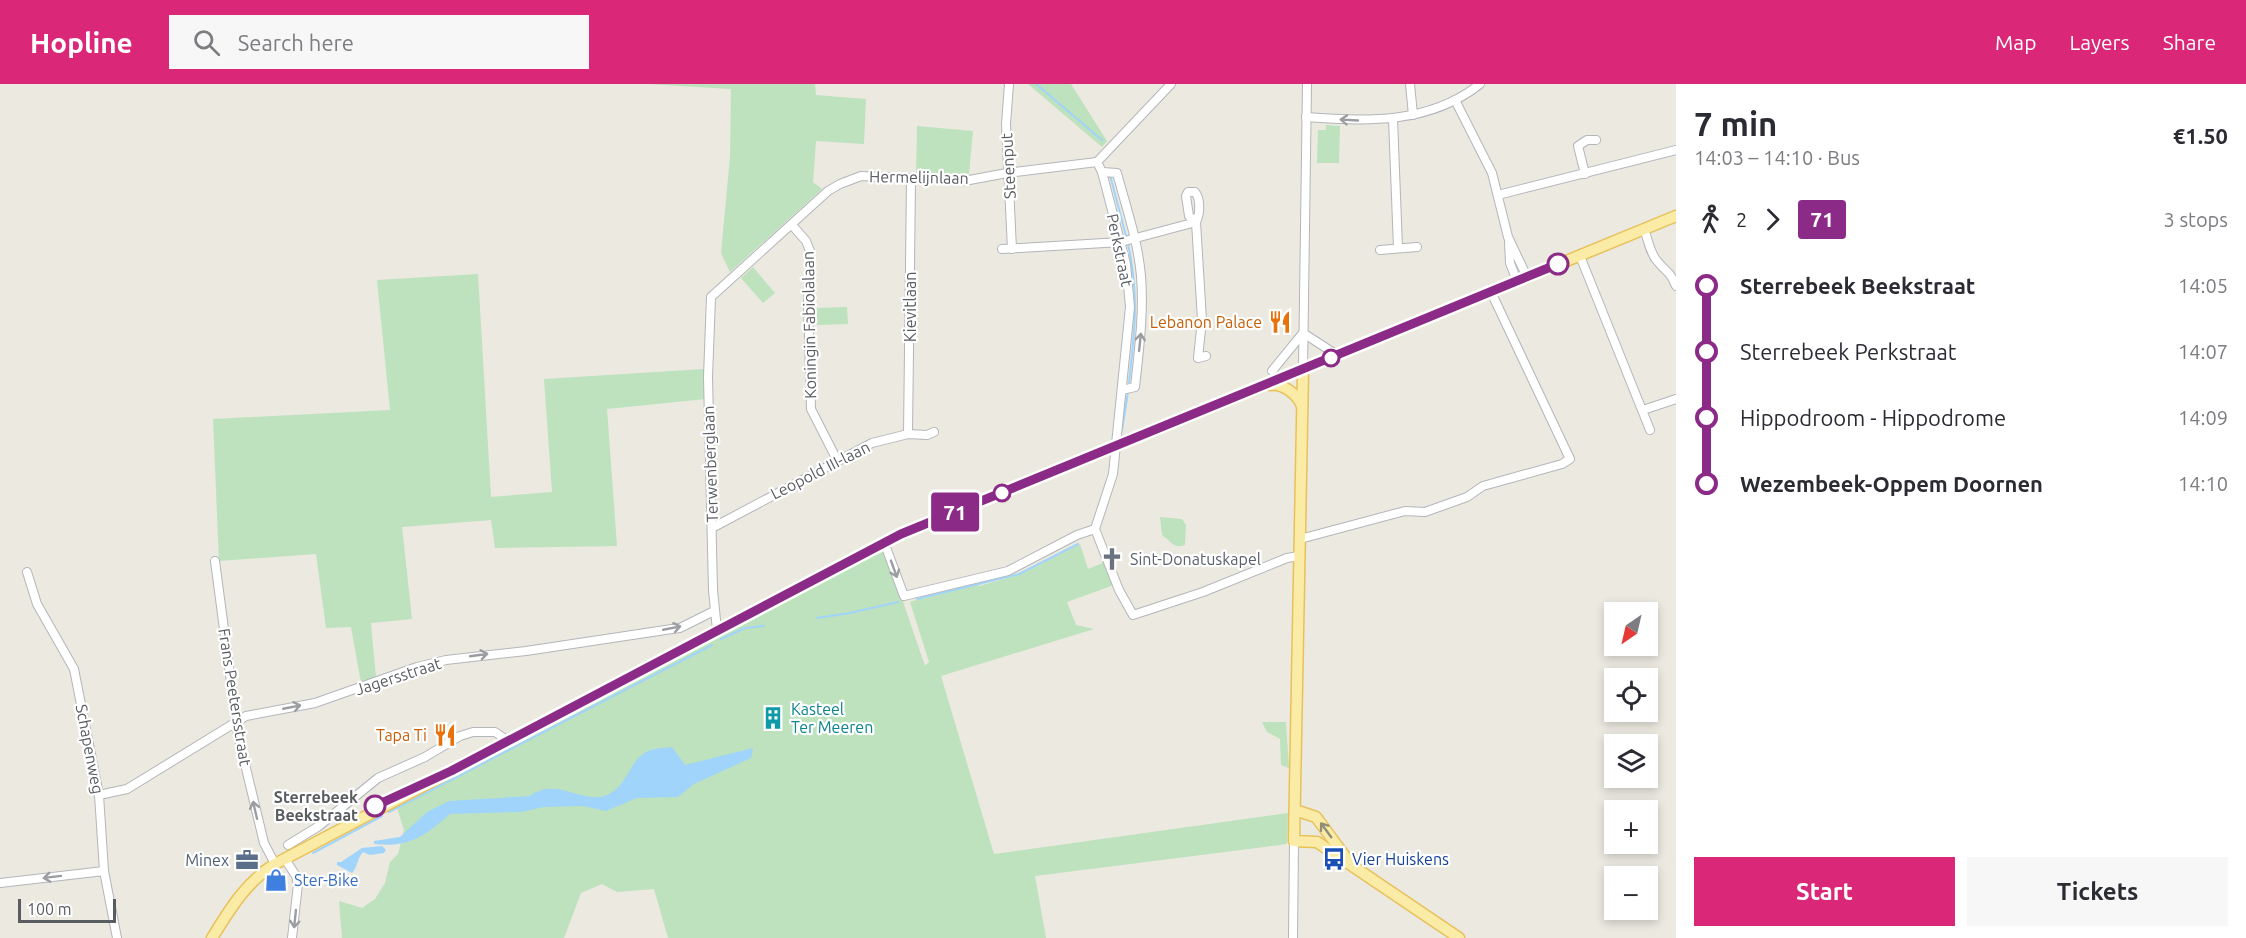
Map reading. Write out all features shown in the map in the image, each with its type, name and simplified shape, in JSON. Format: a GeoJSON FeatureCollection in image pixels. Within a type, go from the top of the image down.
{"type":"FeatureCollection","features":[{"type":"Feature","properties":{"kind":"main road"},"geometry":{"type":"LineString","coordinates":[[212,938],[242,892],[259,875],[280,861],[318,841],[348,821],[403,792],[444,775],[884,542],[1676,216]]}},
{"type":"Feature","properties":{"kind":"main road"},"geometry":{"type":"LineString","coordinates":[[1303,370],[1294,840],[1317,842],[1458,938]]}},
{"type":"Feature","properties":{"kind":"main road"},"geometry":{"type":"LineString","coordinates":[[1261,387],[1276,384],[1283,387],[1295,395],[1302,406]]}},
{"type":"Feature","properties":{"kind":"main road"},"geometry":{"type":"LineString","coordinates":[[1295,810],[1316,817],[1349,862]]}},
{"type":"Feature","properties":{"kind":"street","name":"Steenput"},"geometry":{"type":"LineString","coordinates":[[1009,84],[1006,124],[1012,249]]}},
{"type":"Feature","properties":{"kind":"street"},"geometry":{"type":"LineString","coordinates":[[1097,162],[1171,84]]}},
{"type":"Feature","properties":{"kind":"street"},"geometry":{"type":"LineString","coordinates":[[1303,370],[1307,84]]}},
{"type":"Feature","properties":{"kind":"street"},"geometry":{"type":"LineString","coordinates":[[1410,84],[1413,115]]}},
{"type":"Feature","properties":{"kind":"street"},"geometry":{"type":"LineString","coordinates":[[1306,117],[1359,121],[1393,119],[1413,115],[1455,100],[1480,84]]}},
{"type":"Feature","properties":{"kind":"street"},"geometry":{"type":"LineString","coordinates":[[1455,100],[1492,173],[1509,237],[1510,263],[1522,279]]}},
{"type":"Feature","properties":{"kind":"street"},"geometry":{"type":"LineString","coordinates":[[1393,119],[1398,248]]}},
{"type":"Feature","properties":{"kind":"street"},"geometry":{"type":"LineString","coordinates":[[1585,174],[1578,146],[1587,140],[1596,140]]}},
{"type":"Feature","properties":{"kind":"street"},"geometry":{"type":"LineString","coordinates":[[1498,195],[1676,150]]}},
{"type":"Feature","properties":{"kind":"street","name":"Hermelijnlaan"},"geometry":{"type":"LineString","coordinates":[[711,297],[828,191],[861,176],[964,181],[1097,162]]}},
{"type":"Feature","properties":{"kind":"street","name":"Perkstraat"},"geometry":{"type":"LineString","coordinates":[[1095,529],[1113,474],[1130,307],[1126,264],[1121,242],[1102,172],[1097,162]]}},
{"type":"Feature","properties":{"kind":"street"},"geometry":{"type":"LineString","coordinates":[[1102,172],[1117,173],[1134,239],[1140,274],[1140,340],[1135,387],[1122,390]]}},
{"type":"Feature","properties":{"kind":"street","name":"Kievitlaan"},"geometry":{"type":"LineString","coordinates":[[908,434],[911,180]]}},
{"type":"Feature","properties":{"kind":"street"},"geometry":{"type":"LineString","coordinates":[[1002,249],[1121,242],[1196,222],[1202,320],[1198,358],[1206,356]]}},
{"type":"Feature","properties":{"kind":"street","name":"Koningin Fabiolalaan"},"geometry":{"type":"LineString","coordinates":[[792,225],[806,241],[810,251],[808,303],[811,409],[837,460]]}},
{"type":"Feature","properties":{"kind":"street"},"geometry":{"type":"LineString","coordinates":[[1644,229],[1654,257],[1669,271],[1676,286]]}},
{"type":"Feature","properties":{"kind":"street"},"geometry":{"type":"LineString","coordinates":[[1380,250],[1417,247]]}},
{"type":"Feature","properties":{"kind":"street"},"geometry":{"type":"LineString","coordinates":[[1580,256],[1650,430]]}},
{"type":"Feature","properties":{"kind":"street"},"geometry":{"type":"LineString","coordinates":[[1300,539],[1405,511],[1425,512],[1467,497],[1483,486],[1562,464],[1570,459],[1491,292]]}},
{"type":"Feature","properties":{"kind":"street","name":"Terwenberglaan"},"geometry":{"type":"LineString","coordinates":[[711,297],[708,377],[714,611],[717,630]]}},
{"type":"Feature","properties":{"kind":"street"},"geometry":{"type":"LineString","coordinates":[[1303,333],[1337,355]]}},
{"type":"Feature","properties":{"kind":"street"},"geometry":{"type":"LineString","coordinates":[[1272,371],[1303,333]]}},
{"type":"Feature","properties":{"kind":"street"},"geometry":{"type":"LineString","coordinates":[[1643,410],[1676,399]]}},
{"type":"Feature","properties":{"kind":"street","name":"Leopold III-laan"},"geometry":{"type":"LineString","coordinates":[[712,528],[872,443],[908,434],[927,435],[934,432]]}},
{"type":"Feature","properties":{"kind":"street"},"geometry":{"type":"LineString","coordinates":[[884,542],[904,596],[1008,571],[1085,531],[1095,529],[1119,590],[1133,615],[1203,592],[1287,558],[1299,556]]}},
{"type":"Feature","properties":{"kind":"street","name":"Frans Peetersstraat"},"geometry":{"type":"LineString","coordinates":[[215,561],[237,723],[264,843],[296,876],[298,884],[292,938]]}},
{"type":"Feature","properties":{"kind":"street","name":"Schapenweg"},"geometry":{"type":"LineString","coordinates":[[27,572],[37,604],[74,669],[99,795],[104,871],[117,938]]}},
{"type":"Feature","properties":{"kind":"street","name":"Jagersstraat"},"geometry":{"type":"LineString","coordinates":[[99,795],[127,789],[246,716],[315,703],[355,691],[417,667],[446,660],[526,651],[680,628],[714,611]]}},
{"type":"Feature","properties":{"kind":"street"},"geometry":{"type":"LineString","coordinates":[[288,845],[318,826],[378,778],[425,758],[460,736],[473,732],[495,732],[508,741]]}},
{"type":"Feature","properties":{"kind":"street"},"geometry":{"type":"LineString","coordinates":[[1293,938],[1294,840]]}},
{"type":"Feature","properties":{"kind":"street"},"geometry":{"type":"LineString","coordinates":[[0,883],[104,871]]}},
{"type":"Feature","properties":{"kind":"green space"},"geometry":{"type":"Polygon","coordinates":[[[648,84],[815,84],[816,95],[866,99],[864,144],[816,141],[813,182],[822,189],[730,272],[721,253],[730,157],[731,89],[648,84]]]}},
{"type":"Feature","properties":{"kind":"green space"},"geometry":{"type":"Polygon","coordinates":[[[1028,84],[1071,84],[1107,141],[1102,147],[1028,84]]]}},
{"type":"Feature","properties":{"kind":"green space"},"geometry":{"type":"Polygon","coordinates":[[[1326,125],[1340,126],[1339,163],[1317,163],[1318,130],[1326,130],[1326,125]]]}},
{"type":"Feature","properties":{"kind":"green space"},"geometry":{"type":"Polygon","coordinates":[[[917,126],[973,131],[969,174],[916,175],[917,126]]]}},
{"type":"Feature","properties":{"kind":"green space"},"geometry":{"type":"Polygon","coordinates":[[[753,267],[775,293],[763,303],[741,278],[753,267]]]}},
{"type":"Feature","properties":{"kind":"green space"},"geometry":{"type":"Polygon","coordinates":[[[478,274],[491,497],[552,492],[544,379],[704,369],[706,399],[607,409],[617,546],[495,548],[491,520],[402,527],[412,619],[371,623],[376,678],[361,683],[351,627],[326,628],[316,554],[219,561],[213,419],[390,410],[377,280],[478,274]]]}},
{"type":"Feature","properties":{"kind":"green space"},"geometry":{"type":"Polygon","coordinates":[[[847,307],[848,324],[817,325],[816,308],[847,307]]]}},
{"type":"Feature","properties":{"kind":"green space"},"geometry":{"type":"Polygon","coordinates":[[[1160,517],[1182,519],[1186,525],[1185,545],[1175,545],[1162,535],[1160,517]]]}},
{"type":"Feature","properties":{"kind":"green space"},"geometry":{"type":"Polygon","coordinates":[[[1080,544],[1088,569],[1105,562],[1114,585],[1067,602],[1076,625],[1094,629],[941,676],[994,854],[1288,813],[1287,844],[1035,876],[1046,938],[668,938],[654,889],[617,892],[602,884],[581,893],[564,938],[342,938],[339,901],[362,908],[375,899],[385,883],[390,862],[398,854],[404,830],[396,805],[650,669],[885,549],[925,666],[929,662],[910,602],[951,589],[985,582],[976,587],[1023,573],[1080,544]]]}},
{"type":"Feature","properties":{"kind":"green space"},"geometry":{"type":"Polygon","coordinates":[[[1262,722],[1286,722],[1289,768],[1281,765],[1280,739],[1267,732],[1262,722]]]}},
{"type":"Feature","properties":{"kind":"water"},"geometry":{"type":"Polygon","coordinates":[[[672,747],[685,765],[753,748],[751,758],[694,784],[678,797],[637,798],[606,811],[583,806],[544,807],[521,812],[450,814],[416,839],[397,844],[374,844],[374,841],[400,837],[427,812],[449,801],[530,796],[550,789],[588,797],[607,795],[620,786],[642,755],[651,750],[672,747]]]}},
{"type":"Feature","properties":{"kind":"water"},"geometry":{"type":"Polygon","coordinates":[[[382,846],[386,850],[384,853],[370,855],[363,852],[352,873],[337,865],[337,862],[341,862],[362,848],[382,846]]]}},
{"type":"Feature","properties":{"kind":"waterway"},"geometry":{"type":"LineString","coordinates":[[1036,84],[1102,140]]}},
{"type":"Feature","properties":{"kind":"waterway"},"geometry":{"type":"LineString","coordinates":[[1110,175],[1126,236]]}},
{"type":"Feature","properties":{"kind":"waterway"},"geometry":{"type":"LineString","coordinates":[[1128,244],[1135,296],[1129,382]]}},
{"type":"Feature","properties":{"kind":"waterway"},"geometry":{"type":"LineString","coordinates":[[1122,430],[1128,392]]}},
{"type":"Feature","properties":{"kind":"waterway"},"geometry":{"type":"LineString","coordinates":[[917,599],[1019,574],[1078,544]]}},
{"type":"Feature","properties":{"kind":"waterway"},"geometry":{"type":"LineString","coordinates":[[817,618],[898,602]]}},
{"type":"Feature","properties":{"kind":"waterway"},"geometry":{"type":"LineString","coordinates":[[721,639],[745,628],[764,626]]}},
{"type":"Feature","properties":{"kind":"waterway"},"geometry":{"type":"LineString","coordinates":[[389,812],[712,645]]}},
{"type":"Feature","properties":{"kind":"waterway"},"geometry":{"type":"LineString","coordinates":[[313,853],[382,816]]}},
{"type":"Feature","properties":{"kind":"bus line","name":"71"},"geometry":{"type":"LineString","coordinates":[[375,806],[444,775],[901,534],[1558,264]]}},
{"type":"Feature","properties":{"kind":"place","name":"Lebanon Palace"},"geometry":{"type":"Point","coordinates":[1280,322]}},
{"type":"Feature","properties":{"kind":"place","name":"Sint-Donatuskapel"},"geometry":{"type":"Point","coordinates":[1112,559]}},
{"type":"Feature","properties":{"kind":"place","name":"Kasteel Ter Meeren"},"geometry":{"type":"Point","coordinates":[773,718]}},
{"type":"Feature","properties":{"kind":"place","name":"Tapa Ti"},"geometry":{"type":"Point","coordinates":[445,735]}},
{"type":"Feature","properties":{"kind":"place","name":"Sterrebeek Beekstraat"},"geometry":{"type":"Point","coordinates":[375,806]}},
{"type":"Feature","properties":{"kind":"place","name":"Vier Huiskens"},"geometry":{"type":"Point","coordinates":[1334,859]}},
{"type":"Feature","properties":{"kind":"place","name":"Minex"},"geometry":{"type":"Point","coordinates":[247,860]}},
{"type":"Feature","properties":{"kind":"place","name":"Ster-Bike"},"geometry":{"type":"Point","coordinates":[276,880]}}]}
